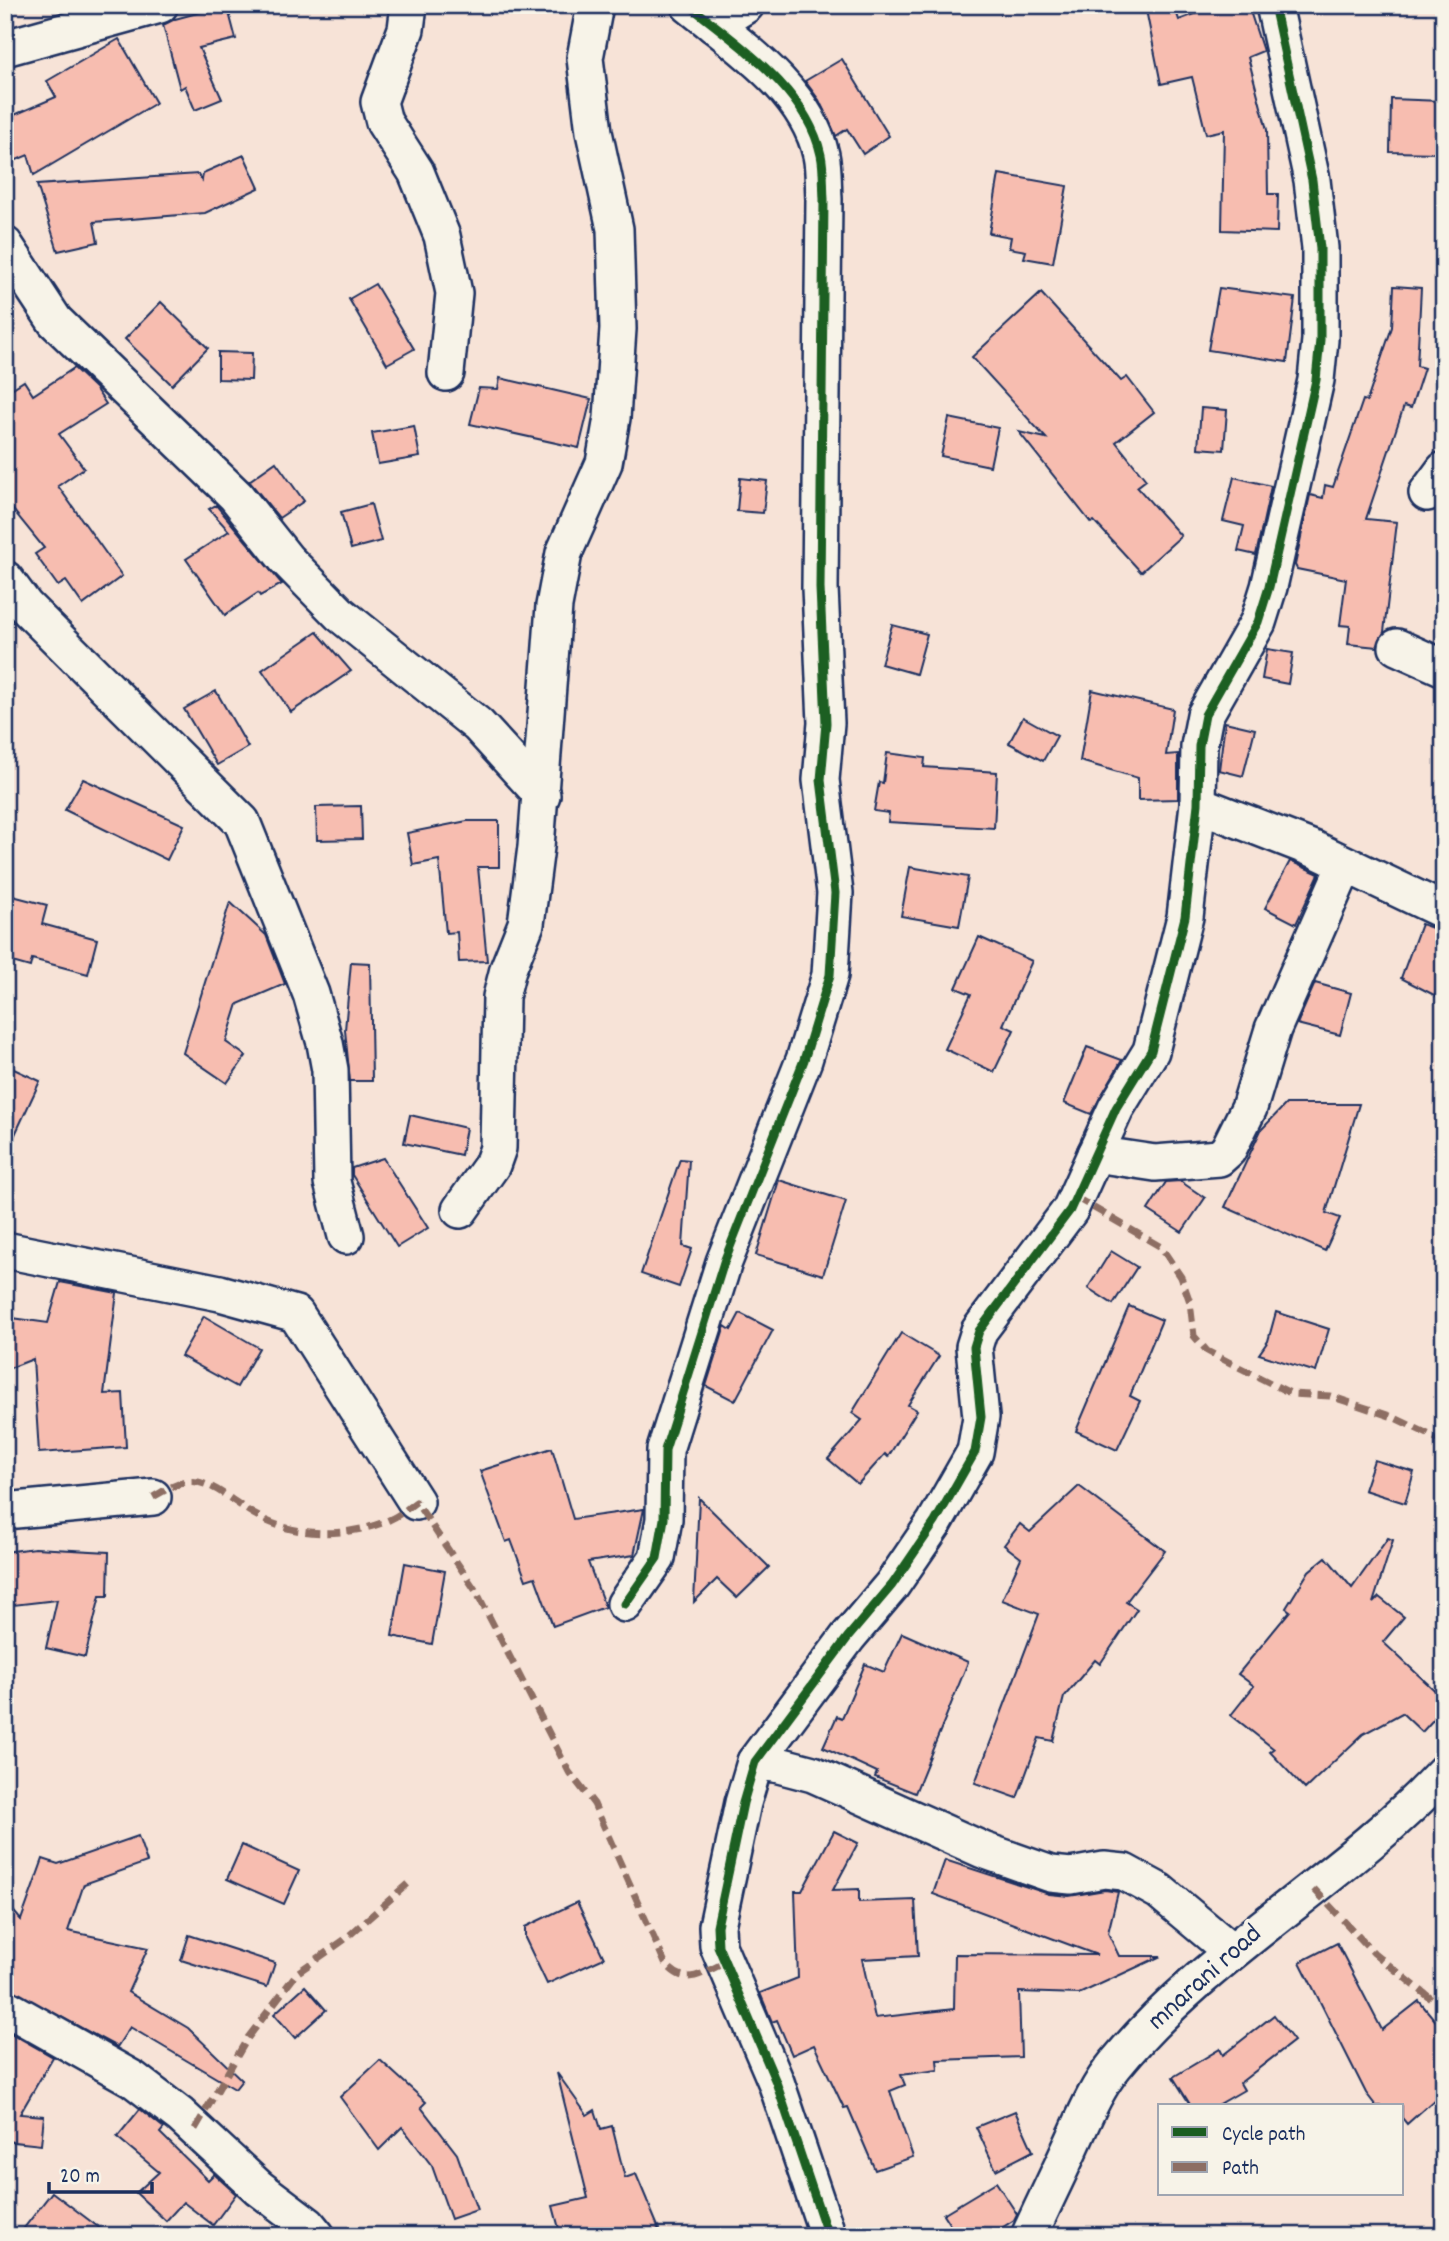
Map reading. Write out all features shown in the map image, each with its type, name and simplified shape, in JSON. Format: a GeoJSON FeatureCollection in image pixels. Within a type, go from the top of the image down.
{"type":"FeatureCollection","features":[{"type":"Feature","properties":{"kind":"street"},"geometry":{"type":"LineString","coordinates":[[5,48],[160,5]]}},
{"type":"Feature","properties":{"kind":"street"},"geometry":{"type":"LineString","coordinates":[[409,5],[406,29],[379,102],[384,122],[416,172],[442,236],[454,293],[446,373]]}},
{"type":"Feature","properties":{"kind":"street"},"geometry":{"type":"LineString","coordinates":[[460,1210],[492,1165],[498,1148],[501,997],[508,969],[526,924],[541,795],[554,606],[564,553],[604,463],[612,418],[618,329],[615,229],[594,132],[585,58],[596,5]]}},
{"type":"Feature","properties":{"kind":"street"},"geometry":{"type":"LineString","coordinates":[[702,15],[746,5]]}},
{"type":"Feature","properties":{"kind":"street"},"geometry":{"type":"LineString","coordinates":[[828,2236],[776,2082],[718,1947],[720,1914],[743,1803],[755,1762],[848,1637],[892,1585],[935,1522],[975,1452],[981,1417],[974,1355],[979,1331],[1070,1210],[1116,1108],[1150,1051],[1157,1029],[1185,917],[1198,804],[1199,746],[1205,715],[1258,622],[1269,587],[1316,380],[1320,340],[1320,247],[1312,180],[1274,5]]}},
{"type":"Feature","properties":{"kind":"street"},"geometry":{"type":"LineString","coordinates":[[625,1604],[657,1558],[664,1519],[665,1450],[724,1262],[804,1060],[830,975],[835,893],[821,780],[826,723],[820,588],[824,199],[821,155],[807,121],[778,80],[702,15]]}},
{"type":"Feature","properties":{"kind":"street"},"geometry":{"type":"LineString","coordinates":[[5,245],[55,321],[236,496],[286,559],[340,614],[417,673],[478,725],[541,795]]}},
{"type":"Feature","properties":{"kind":"street"},"geometry":{"type":"LineString","coordinates":[[5,579],[25,606],[242,822],[311,994],[325,1043],[330,1070],[332,1182],[346,1236]]}},
{"type":"Feature","properties":{"kind":"street"},"geometry":{"type":"LineString","coordinates":[[1397,647],[1444,668]]}},
{"type":"Feature","properties":{"kind":"street"},"geometry":{"type":"LineString","coordinates":[[1198,804],[1317,850],[1444,911]]}},
{"type":"Feature","properties":{"kind":"street"},"geometry":{"type":"LineString","coordinates":[[1095,1154],[1155,1163],[1219,1158],[1228,1150],[1250,1108],[1273,1029],[1345,865]]}},
{"type":"Feature","properties":{"kind":"street"},"geometry":{"type":"LineString","coordinates":[[5,1250],[220,1293],[296,1314],[416,1503]]}},
{"type":"Feature","properties":{"kind":"street"},"geometry":{"type":"LineString","coordinates":[[5,1511],[153,1497]]}},
{"type":"Feature","properties":{"kind":"street"},"geometry":{"type":"LineString","coordinates":[[755,1762],[813,1774],[983,1850],[1051,1874],[1071,1875],[1104,1870],[1124,1872],[1160,1891],[1231,1951]]}},
{"type":"Feature","properties":{"kind":"street","name":"mnarani road"},"geometry":{"type":"LineString","coordinates":[[1029,2236],[1090,2106],[1114,2066],[1231,1951],[1332,1875],[1394,1822],[1444,1772]]}},
{"type":"Feature","properties":{"kind":"street"},"geometry":{"type":"LineString","coordinates":[[5,2007],[133,2078],[180,2115],[259,2188],[308,2225],[317,2236]]}},
{"type":"Feature","properties":{"kind":"building"},"geometry":{"type":"Polygon","coordinates":[[[227,5],[236,39],[199,48],[222,99],[195,110],[185,86],[180,89],[163,25],[175,19],[227,5]]]}},
{"type":"Feature","properties":{"kind":"building"},"geometry":{"type":"Polygon","coordinates":[[[1145,5],[1174,5],[1179,20],[1219,5],[1248,5],[1263,51],[1248,57],[1267,130],[1268,194],[1278,194],[1277,232],[1222,230],[1224,130],[1206,134],[1192,77],[1161,84],[1145,5]]]}},
{"type":"Feature","properties":{"kind":"building"},"geometry":{"type":"Polygon","coordinates":[[[119,39],[156,103],[34,175],[28,155],[5,165],[5,119],[56,97],[47,81],[119,39]]]}},
{"type":"Feature","properties":{"kind":"building"},"geometry":{"type":"Polygon","coordinates":[[[842,59],[889,136],[863,154],[847,129],[836,136],[819,100],[805,81],[842,59]]]}},
{"type":"Feature","properties":{"kind":"building"},"geometry":{"type":"Polygon","coordinates":[[[1391,99],[1441,101],[1439,153],[1390,152],[1391,99]]]}},
{"type":"Feature","properties":{"kind":"building"},"geometry":{"type":"Polygon","coordinates":[[[244,155],[259,188],[205,213],[94,222],[98,242],[58,251],[37,185],[198,174],[202,180],[203,173],[244,155]]]}},
{"type":"Feature","properties":{"kind":"building"},"geometry":{"type":"Polygon","coordinates":[[[999,174],[1067,186],[1053,263],[1024,258],[1026,251],[1009,248],[1011,237],[989,233],[999,174]]]}},
{"type":"Feature","properties":{"kind":"building"},"geometry":{"type":"Polygon","coordinates":[[[375,284],[414,349],[387,364],[349,299],[375,284]]]}},
{"type":"Feature","properties":{"kind":"building"},"geometry":{"type":"Polygon","coordinates":[[[1394,286],[1421,288],[1417,366],[1424,368],[1411,408],[1404,406],[1366,519],[1397,522],[1384,632],[1377,647],[1348,644],[1350,626],[1340,625],[1346,579],[1297,569],[1295,565],[1310,495],[1323,498],[1325,485],[1333,487],[1363,400],[1367,401],[1392,327],[1394,286]]]}},
{"type":"Feature","properties":{"kind":"building"},"geometry":{"type":"Polygon","coordinates":[[[1219,288],[1295,298],[1287,362],[1208,350],[1219,288]]]}},
{"type":"Feature","properties":{"kind":"building"},"geometry":{"type":"Polygon","coordinates":[[[1041,293],[1121,381],[1127,377],[1154,412],[1116,442],[1146,480],[1137,487],[1181,536],[1141,572],[1094,521],[1091,523],[1019,432],[1046,438],[972,357],[1041,293]]]}},
{"type":"Feature","properties":{"kind":"building"},"geometry":{"type":"Polygon","coordinates":[[[161,302],[208,348],[172,385],[125,339],[161,302]]]}},
{"type":"Feature","properties":{"kind":"building"},"geometry":{"type":"Polygon","coordinates":[[[218,352],[252,353],[251,380],[218,379],[218,352]]]}},
{"type":"Feature","properties":{"kind":"building"},"geometry":{"type":"Polygon","coordinates":[[[74,368],[95,388],[106,404],[59,434],[84,468],[58,486],[122,576],[83,605],[66,581],[58,586],[35,554],[44,548],[5,500],[5,393],[24,381],[33,395],[74,368]]]}},
{"type":"Feature","properties":{"kind":"building"},"geometry":{"type":"Polygon","coordinates":[[[500,378],[591,399],[579,448],[470,424],[479,388],[498,389],[500,378]]]}},
{"type":"Feature","properties":{"kind":"building"},"geometry":{"type":"Polygon","coordinates":[[[1201,408],[1227,410],[1224,450],[1198,448],[1201,408]]]}},
{"type":"Feature","properties":{"kind":"building"},"geometry":{"type":"Polygon","coordinates":[[[949,418],[998,428],[990,466],[941,456],[949,418]]]}},
{"type":"Feature","properties":{"kind":"building"},"geometry":{"type":"Polygon","coordinates":[[[414,426],[420,457],[378,464],[372,433],[414,426]]]}},
{"type":"Feature","properties":{"kind":"building"},"geometry":{"type":"Polygon","coordinates":[[[276,462],[304,501],[279,518],[249,481],[276,462]]]}},
{"type":"Feature","properties":{"kind":"building"},"geometry":{"type":"Polygon","coordinates":[[[1234,477],[1271,486],[1256,555],[1238,551],[1244,526],[1223,521],[1234,477]]]}},
{"type":"Feature","properties":{"kind":"building"},"geometry":{"type":"Polygon","coordinates":[[[740,478],[767,481],[763,513],[737,511],[740,478]]]}},
{"type":"Feature","properties":{"kind":"building"},"geometry":{"type":"Polygon","coordinates":[[[371,504],[381,541],[351,549],[341,512],[371,504]]]}},
{"type":"Feature","properties":{"kind":"building"},"geometry":{"type":"Polygon","coordinates":[[[216,505],[282,584],[260,596],[258,593],[225,615],[186,559],[229,531],[209,509],[216,505]]]}},
{"type":"Feature","properties":{"kind":"building"},"geometry":{"type":"Polygon","coordinates":[[[892,625],[927,634],[916,674],[881,664],[892,625]]]}},
{"type":"Feature","properties":{"kind":"building"},"geometry":{"type":"Polygon","coordinates":[[[317,632],[351,671],[291,712],[262,670],[317,632]]]}},
{"type":"Feature","properties":{"kind":"building"},"geometry":{"type":"Polygon","coordinates":[[[1267,649],[1293,653],[1288,684],[1262,679],[1267,649]]]}},
{"type":"Feature","properties":{"kind":"building"},"geometry":{"type":"Polygon","coordinates":[[[1092,690],[1173,709],[1166,755],[1178,754],[1178,799],[1138,800],[1138,778],[1080,761],[1092,690]]]}},
{"type":"Feature","properties":{"kind":"building"},"geometry":{"type":"Polygon","coordinates":[[[216,691],[248,747],[217,765],[184,709],[216,691]]]}},
{"type":"Feature","properties":{"kind":"building"},"geometry":{"type":"Polygon","coordinates":[[[1023,717],[1057,736],[1043,761],[1009,743],[1023,717]]]}},
{"type":"Feature","properties":{"kind":"building"},"geometry":{"type":"Polygon","coordinates":[[[1225,722],[1255,729],[1243,776],[1219,770],[1225,722]]]}},
{"type":"Feature","properties":{"kind":"building"},"geometry":{"type":"Polygon","coordinates":[[[887,753],[925,758],[924,767],[997,772],[994,828],[888,822],[889,813],[874,811],[879,782],[883,783],[887,753]]]}},
{"type":"Feature","properties":{"kind":"building"},"geometry":{"type":"Polygon","coordinates":[[[83,779],[184,825],[167,860],[65,810],[83,779]]]}},
{"type":"Feature","properties":{"kind":"building"},"geometry":{"type":"Polygon","coordinates":[[[361,806],[362,839],[317,840],[316,807],[361,806]]]}},
{"type":"Feature","properties":{"kind":"building"},"geometry":{"type":"Polygon","coordinates":[[[467,821],[499,821],[499,867],[478,867],[487,961],[459,962],[457,932],[446,933],[439,860],[413,865],[407,833],[467,821]]]}},
{"type":"Feature","properties":{"kind":"building"},"geometry":{"type":"Polygon","coordinates":[[[1290,861],[1319,874],[1296,924],[1265,908],[1290,861]]]}},
{"type":"Feature","properties":{"kind":"building"},"geometry":{"type":"Polygon","coordinates":[[[910,867],[968,877],[959,926],[901,916],[910,867]]]}},
{"type":"Feature","properties":{"kind":"building"},"geometry":{"type":"Polygon","coordinates":[[[5,894],[47,905],[42,924],[97,939],[88,974],[32,959],[30,967],[5,960],[5,894]]]}},
{"type":"Feature","properties":{"kind":"building"},"geometry":{"type":"Polygon","coordinates":[[[230,902],[266,935],[285,984],[238,1004],[226,1042],[246,1056],[227,1083],[183,1053],[230,902]]]}},
{"type":"Feature","properties":{"kind":"building"},"geometry":{"type":"Polygon","coordinates":[[[1421,924],[1444,932],[1444,974],[1436,996],[1401,978],[1421,924]]]}},
{"type":"Feature","properties":{"kind":"building"},"geometry":{"type":"Polygon","coordinates":[[[979,937],[1032,961],[1003,1025],[1014,1030],[994,1072],[945,1049],[971,994],[956,988],[979,937]]]}},
{"type":"Feature","properties":{"kind":"building"},"geometry":{"type":"Polygon","coordinates":[[[351,962],[370,963],[372,1081],[350,1081],[345,1030],[351,962]]]}},
{"type":"Feature","properties":{"kind":"building"},"geometry":{"type":"Polygon","coordinates":[[[1315,983],[1351,993],[1340,1035],[1297,1024],[1315,983]]]}},
{"type":"Feature","properties":{"kind":"building"},"geometry":{"type":"Polygon","coordinates":[[[1087,1047],[1122,1060],[1091,1114],[1064,1103],[1087,1047]]]}},
{"type":"Feature","properties":{"kind":"building"},"geometry":{"type":"Polygon","coordinates":[[[5,1065],[40,1081],[5,1156],[5,1065]]]}},
{"type":"Feature","properties":{"kind":"building"},"geometry":{"type":"Polygon","coordinates":[[[1286,1104],[1359,1104],[1326,1213],[1340,1218],[1325,1251],[1225,1207],[1261,1130],[1286,1104]]]}},
{"type":"Feature","properties":{"kind":"building"},"geometry":{"type":"Polygon","coordinates":[[[410,1115],[466,1128],[461,1155],[404,1143],[410,1115]]]}},
{"type":"Feature","properties":{"kind":"building"},"geometry":{"type":"Polygon","coordinates":[[[383,1158],[428,1228],[397,1247],[352,1175],[352,1168],[383,1158]]]}},
{"type":"Feature","properties":{"kind":"building"},"geometry":{"type":"Polygon","coordinates":[[[680,1159],[689,1160],[683,1246],[692,1249],[679,1287],[641,1274],[680,1159]]]}},
{"type":"Feature","properties":{"kind":"building"},"geometry":{"type":"Polygon","coordinates":[[[779,1180],[846,1201],[823,1275],[756,1255],[779,1180]]]}},
{"type":"Feature","properties":{"kind":"building"},"geometry":{"type":"Polygon","coordinates":[[[1180,1181],[1205,1198],[1182,1232],[1148,1210],[1166,1182],[1180,1181]]]}},
{"type":"Feature","properties":{"kind":"building"},"geometry":{"type":"Polygon","coordinates":[[[1111,1251],[1137,1267],[1113,1304],[1088,1288],[1111,1251]]]}},
{"type":"Feature","properties":{"kind":"building"},"geometry":{"type":"Polygon","coordinates":[[[60,1282],[117,1293],[104,1394],[123,1393],[126,1447],[39,1453],[33,1359],[5,1370],[5,1317],[48,1323],[60,1282]]]}},
{"type":"Feature","properties":{"kind":"building"},"geometry":{"type":"Polygon","coordinates":[[[1129,1306],[1162,1320],[1130,1396],[1140,1401],[1117,1450],[1076,1431],[1129,1306]]]}},
{"type":"Feature","properties":{"kind":"building"},"geometry":{"type":"Polygon","coordinates":[[[1276,1312],[1329,1329],[1316,1372],[1259,1354],[1268,1341],[1276,1312]]]}},
{"type":"Feature","properties":{"kind":"building"},"geometry":{"type":"Polygon","coordinates":[[[740,1313],[773,1330],[735,1401],[706,1386],[725,1326],[731,1330],[740,1313]]]}},
{"type":"Feature","properties":{"kind":"building"},"geometry":{"type":"Polygon","coordinates":[[[204,1316],[259,1348],[237,1387],[181,1356],[204,1316]]]}},
{"type":"Feature","properties":{"kind":"building"},"geometry":{"type":"Polygon","coordinates":[[[901,1333],[939,1356],[908,1405],[917,1410],[888,1457],[885,1454],[858,1484],[828,1459],[862,1420],[852,1413],[901,1333]]]}},
{"type":"Feature","properties":{"kind":"building"},"geometry":{"type":"Polygon","coordinates":[[[552,1448],[573,1519],[644,1509],[634,1555],[588,1562],[605,1607],[553,1626],[535,1577],[526,1580],[511,1540],[506,1542],[480,1471],[552,1448]]]}},
{"type":"Feature","properties":{"kind":"building"},"geometry":{"type":"Polygon","coordinates":[[[1374,1460],[1414,1472],[1405,1503],[1364,1490],[1374,1460]]]}},
{"type":"Feature","properties":{"kind":"building"},"geometry":{"type":"Polygon","coordinates":[[[1079,1486],[1165,1551],[1126,1602],[1137,1609],[1100,1664],[1095,1660],[1064,1697],[1053,1741],[1039,1738],[1017,1798],[975,1783],[1039,1614],[1002,1600],[1021,1558],[1004,1545],[1020,1524],[1030,1532],[1079,1486]]]}},
{"type":"Feature","properties":{"kind":"building"},"geometry":{"type":"Polygon","coordinates":[[[699,1498],[769,1567],[737,1598],[717,1579],[694,1602],[699,1498]]]}},
{"type":"Feature","properties":{"kind":"building"},"geometry":{"type":"Polygon","coordinates":[[[1388,1538],[1393,1540],[1373,1603],[1379,1597],[1404,1617],[1383,1642],[1444,1699],[1444,1708],[1422,1732],[1402,1713],[1363,1734],[1305,1789],[1270,1752],[1274,1749],[1231,1715],[1254,1686],[1238,1674],[1290,1611],[1286,1608],[1309,1571],[1326,1557],[1352,1588],[1388,1538]]]}},
{"type":"Feature","properties":{"kind":"building"},"geometry":{"type":"Polygon","coordinates":[[[35,1548],[109,1552],[108,1596],[100,1596],[85,1657],[46,1648],[57,1600],[5,1606],[5,1552],[35,1548]]]}},
{"type":"Feature","properties":{"kind":"building"},"geometry":{"type":"Polygon","coordinates":[[[405,1563],[445,1571],[432,1644],[392,1636],[405,1563]]]}},
{"type":"Feature","properties":{"kind":"building"},"geometry":{"type":"Polygon","coordinates":[[[902,1633],[968,1662],[915,1793],[875,1777],[877,1772],[823,1747],[837,1716],[842,1718],[865,1664],[884,1672],[902,1633]]]}},
{"type":"Feature","properties":{"kind":"building"},"geometry":{"type":"Polygon","coordinates":[[[834,1831],[858,1843],[833,1890],[859,1889],[859,1902],[915,1900],[918,1956],[862,1959],[875,2018],[954,2009],[955,1954],[1097,1955],[933,1894],[945,1860],[1049,1894],[1069,1896],[1105,1890],[1118,1892],[1108,1933],[1119,1956],[1161,1956],[1079,1994],[1019,1992],[1021,2057],[937,2060],[938,2070],[901,2075],[905,2085],[890,2091],[913,2157],[875,2170],[848,2107],[844,2108],[814,2045],[792,2055],[777,2020],[772,2022],[760,1993],[798,1978],[795,1891],[802,1891],[834,1831]]]}},
{"type":"Feature","properties":{"kind":"building"},"geometry":{"type":"Polygon","coordinates":[[[138,1836],[147,1862],[84,1884],[68,1931],[148,1948],[128,1992],[188,2028],[242,2080],[235,2089],[130,2027],[117,2047],[5,1987],[5,1901],[21,1920],[43,1859],[58,1864],[138,1836]]]}},
{"type":"Feature","properties":{"kind":"building"},"geometry":{"type":"Polygon","coordinates":[[[242,1845],[299,1871],[284,1904],[227,1879],[242,1845]]]}},
{"type":"Feature","properties":{"kind":"building"},"geometry":{"type":"Polygon","coordinates":[[[577,1902],[604,1958],[547,1984],[525,1938],[525,1927],[577,1902]]]}},
{"type":"Feature","properties":{"kind":"building"},"geometry":{"type":"Polygon","coordinates":[[[189,1935],[275,1963],[267,1987],[181,1960],[189,1935]]]}},
{"type":"Feature","properties":{"kind":"building"},"geometry":{"type":"Polygon","coordinates":[[[1337,1943],[1382,2030],[1419,2001],[1444,2031],[1444,2091],[1407,2124],[1404,2120],[1404,2104],[1374,2104],[1366,2093],[1300,1962],[1337,1943]]]}},
{"type":"Feature","properties":{"kind":"building"},"geometry":{"type":"Polygon","coordinates":[[[305,1986],[326,2010],[295,2038],[274,2014],[305,1986]]]}},
{"type":"Feature","properties":{"kind":"building"},"geometry":{"type":"Polygon","coordinates":[[[1274,2015],[1294,2041],[1240,2083],[1244,2090],[1220,2104],[1190,2104],[1173,2077],[1220,2049],[1223,2055],[1274,2015]]]}},
{"type":"Feature","properties":{"kind":"building"},"geometry":{"type":"Polygon","coordinates":[[[5,2030],[53,2057],[20,2114],[44,2116],[41,2145],[5,2141],[5,2030]]]}},
{"type":"Feature","properties":{"kind":"building"},"geometry":{"type":"Polygon","coordinates":[[[380,2060],[426,2102],[421,2107],[457,2154],[477,2210],[451,2219],[432,2166],[402,2127],[379,2150],[340,2097],[380,2060]]]}},
{"type":"Feature","properties":{"kind":"building"},"geometry":{"type":"Polygon","coordinates":[[[557,2073],[587,2115],[595,2110],[601,2129],[612,2126],[625,2178],[636,2174],[659,2229],[643,2236],[561,2236],[553,2206],[588,2198],[557,2073]]]}},
{"type":"Feature","properties":{"kind":"building"},"geometry":{"type":"Polygon","coordinates":[[[140,2109],[164,2128],[160,2133],[208,2180],[214,2174],[236,2194],[213,2225],[183,2202],[166,2221],[136,2193],[159,2172],[117,2137],[140,2109]]]}},
{"type":"Feature","properties":{"kind":"building"},"geometry":{"type":"Polygon","coordinates":[[[1015,2111],[1033,2151],[996,2170],[976,2127],[1015,2111]]]}},
{"type":"Feature","properties":{"kind":"building"},"geometry":{"type":"Polygon","coordinates":[[[996,2182],[1017,2214],[1014,2220],[989,2236],[957,2236],[943,2214],[996,2182]]]}},
{"type":"Feature","properties":{"kind":"building"},"geometry":{"type":"Polygon","coordinates":[[[52,2192],[110,2236],[18,2236],[52,2192]]]}},
{"type":"Feature","properties":{"kind":"marked path"},"geometry":{"type":"LineString","coordinates":[[1075,1197],[1161,1247],[1181,1277],[1190,1302],[1194,1336],[1207,1351],[1292,1394],[1330,1396],[1393,1417],[1444,1442]]}},
{"type":"Feature","properties":{"kind":"marked path"},"geometry":{"type":"LineString","coordinates":[[153,1497],[180,1483],[198,1482],[214,1488],[274,1524],[306,1532],[324,1533],[374,1526],[389,1520],[416,1502],[476,1591],[569,1772],[594,1804],[665,1963],[673,1971],[687,1977],[693,1977],[724,1963]]}},
{"type":"Feature","properties":{"kind":"marked path"},"geometry":{"type":"LineString","coordinates":[[195,2129],[247,2039],[297,1973],[344,1940],[412,1880]]}},
{"type":"Feature","properties":{"kind":"marked path"},"geometry":{"type":"LineString","coordinates":[[1314,1889],[1374,1953],[1444,2009]]}},
{"type":"Feature","properties":{"kind":"cycle path"},"geometry":{"type":"LineString","coordinates":[[625,1604],[657,1558],[664,1519],[665,1450],[724,1262],[804,1060],[830,975],[835,893],[821,780],[826,723],[820,588],[824,199],[822,160],[813,132],[786,90],[749,53],[689,5]]}},
{"type":"Feature","properties":{"kind":"cycle path"},"geometry":{"type":"LineString","coordinates":[[828,2236],[776,2082],[718,1946],[717,1926],[743,1803],[755,1762],[848,1637],[892,1585],[935,1522],[975,1452],[981,1417],[974,1347],[979,1331],[1070,1210],[1116,1108],[1151,1051],[1185,917],[1198,804],[1199,746],[1205,715],[1258,622],[1269,587],[1316,380],[1320,340],[1320,248],[1312,180],[1274,5]]}}]}
